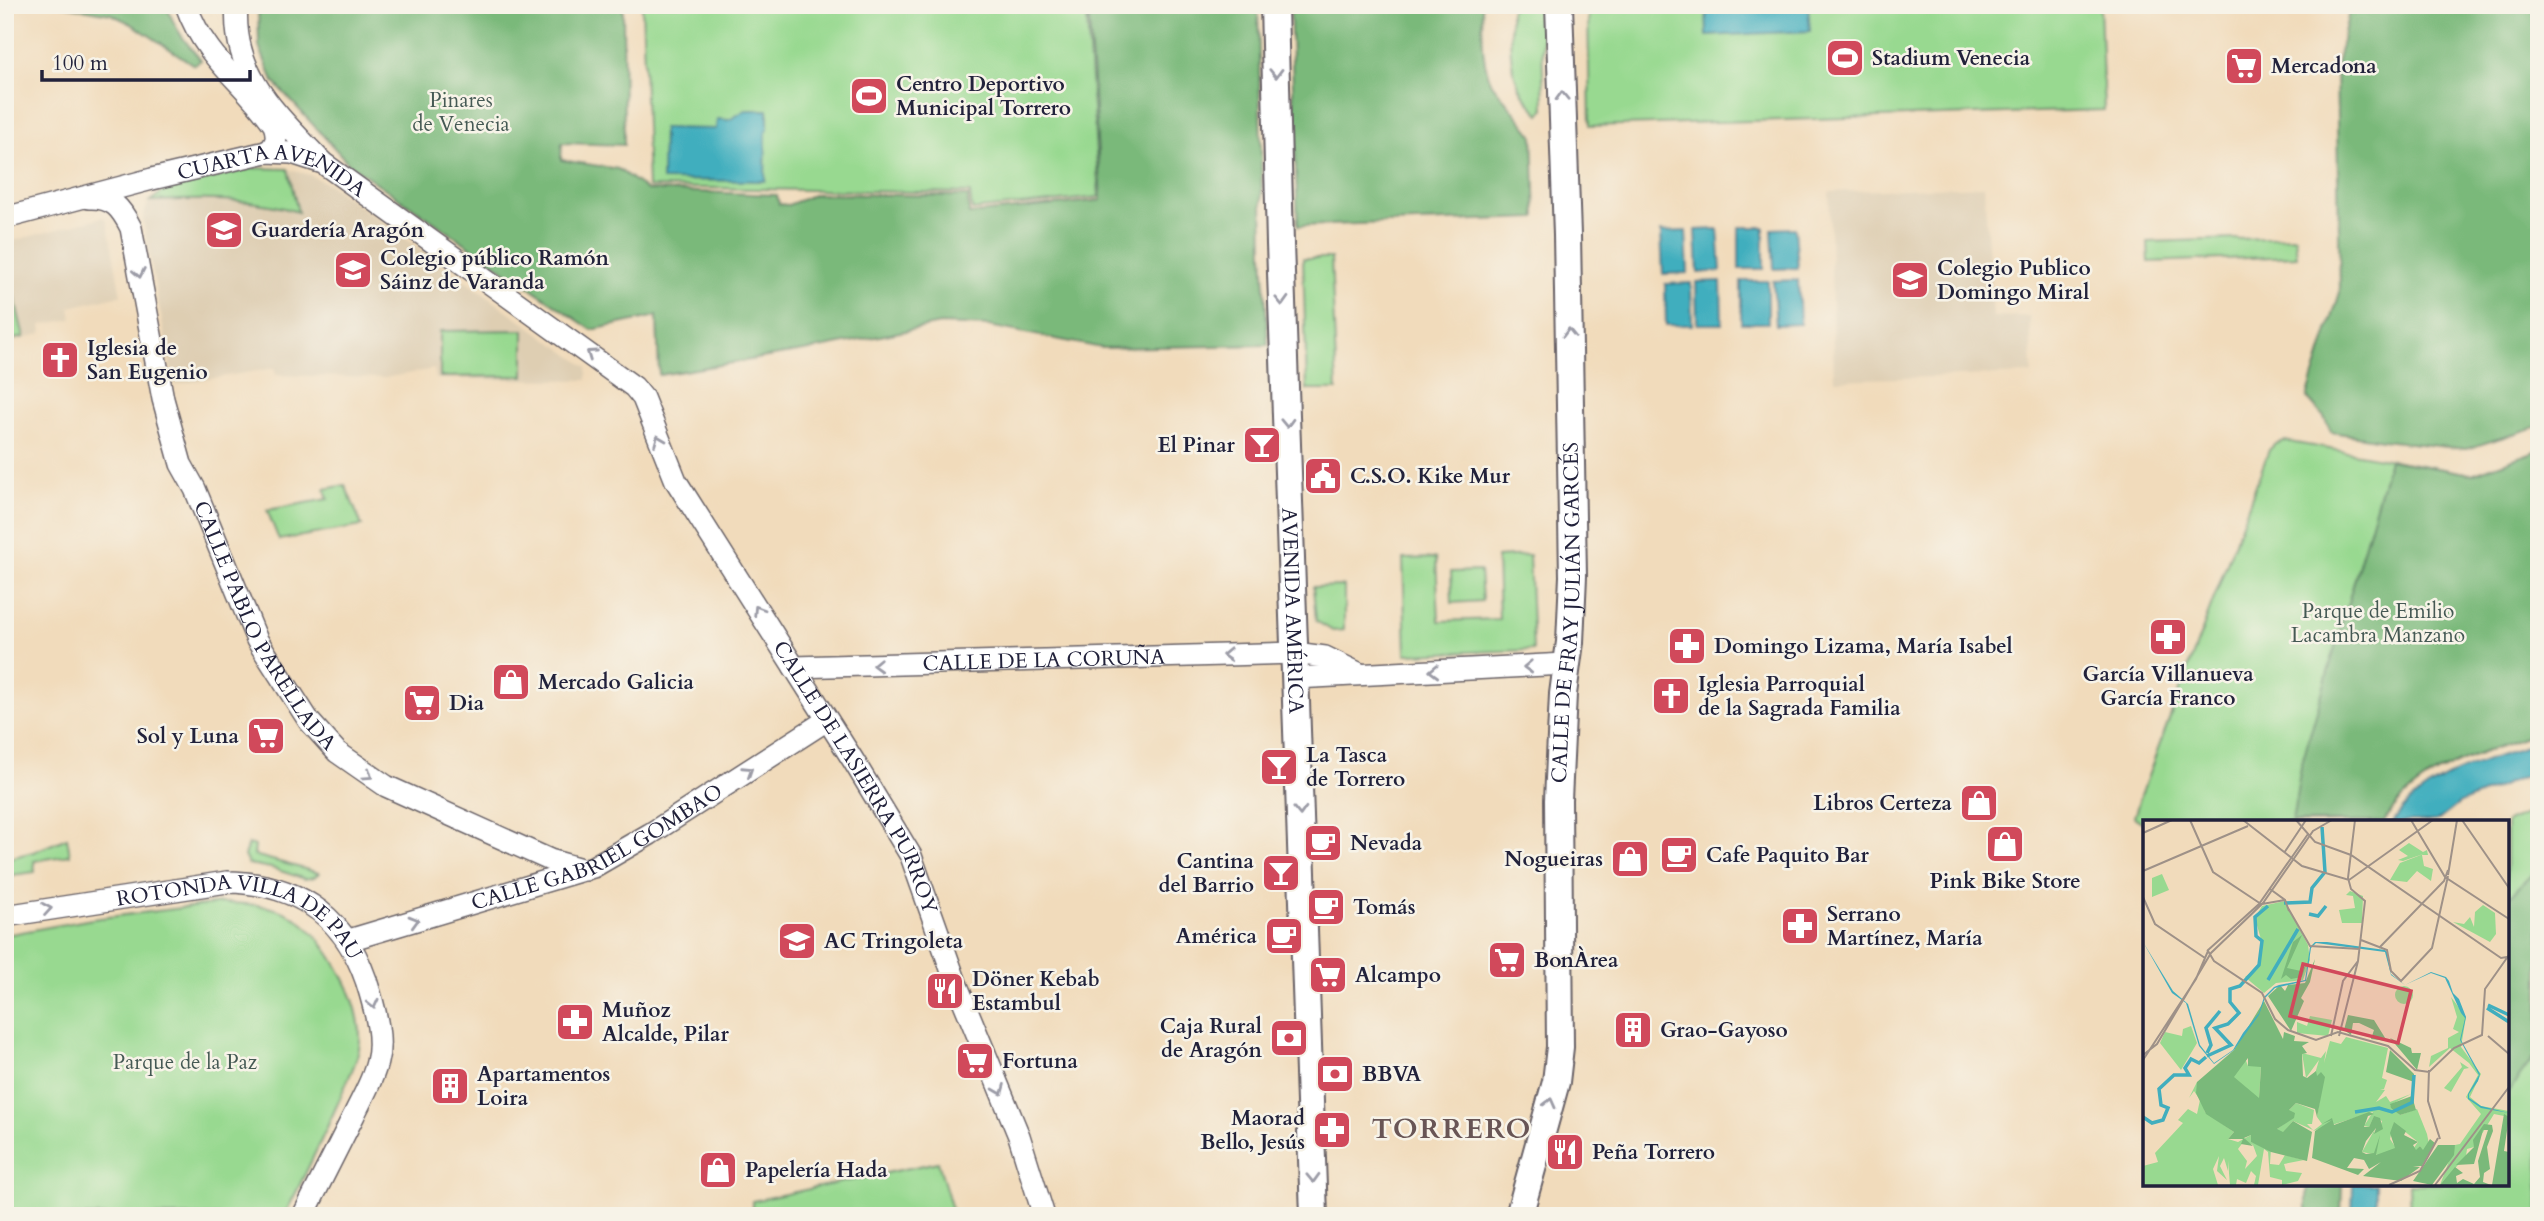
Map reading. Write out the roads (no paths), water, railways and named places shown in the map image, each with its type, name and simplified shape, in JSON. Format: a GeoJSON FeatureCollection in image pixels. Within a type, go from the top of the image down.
{"type":"FeatureCollection","features":[{"type":"Feature","properties":{"kind":"main road","name":"AVENIDA AMÉRICA"},"geometry":{"type":"LineString","coordinates":[[1274,5],[1314,1216]]}},
{"type":"Feature","properties":{"kind":"main road","name":"CALLE DE FRAY JULIÁN GARCÉS"},"geometry":{"type":"LineString","coordinates":[[1519,1216],[1556,1082],[1560,1047],[1558,800],[1573,576],[1567,235],[1559,5]]}},
{"type":"Feature","properties":{"kind":"street"},"geometry":{"type":"LineString","coordinates":[[186,5],[196,29],[217,61],[274,125],[275,143],[266,152]]}},
{"type":"Feature","properties":{"kind":"street"},"geometry":{"type":"LineString","coordinates":[[237,5],[236,23],[240,48],[253,83],[268,105],[323,163]]}},
{"type":"Feature","properties":{"kind":"street","name":"CUARTA AVENIDA"},"geometry":{"type":"LineString","coordinates":[[5,218],[166,175],[266,152],[292,153],[323,163],[624,377],[643,398]]}},
{"type":"Feature","properties":{"kind":"street","name":"CALLE PABLO PARELLADA"},"geometry":{"type":"LineString","coordinates":[[166,175],[141,192],[133,209],[131,228],[163,399],[181,464],[195,489],[257,640],[309,721],[337,752],[386,786],[550,859],[585,870]]}},
{"type":"Feature","properties":{"kind":"street","name":"CALLE PABLO PARELLADA"},"geometry":{"type":"LineString","coordinates":[[74,200],[94,198],[114,203],[122,211],[131,228]]}},
{"type":"Feature","properties":{"kind":"street","name":"CALLE DE LASIERRA PURROY"},"geometry":{"type":"LineString","coordinates":[[643,398],[676,481],[911,856],[960,995],[1018,1136],[1044,1216]]}},
{"type":"Feature","properties":{"kind":"street","name":"CALLE DE LA CORUÑA"},"geometry":{"type":"LineString","coordinates":[[794,667],[1295,666],[1360,674],[1566,664]]}},
{"type":"Feature","properties":{"kind":"street","name":"CALLE GABRIEL GOMBAO"},"geometry":{"type":"LineString","coordinates":[[349,940],[585,870],[633,845],[827,720]]}},
{"type":"Feature","properties":{"kind":"street","name":"ROTONDA VILLA DE PAU"},"geometry":{"type":"LineString","coordinates":[[5,916],[215,883],[238,882],[270,887],[305,901],[329,917],[349,940],[363,970],[373,1003],[379,1043],[378,1061],[303,1216]]}},
{"type":"Feature","properties":{"kind":"water"},"geometry":{"type":"Polygon","coordinates":[[[1706,5],[1808,5],[1810,31],[1707,36],[1706,5]]]}},
{"type":"Feature","properties":{"kind":"water"},"geometry":{"type":"Polygon","coordinates":[[[746,110],[768,110],[765,181],[662,180],[663,128],[716,129],[717,119],[729,120],[746,110]]]}},
{"type":"Feature","properties":{"kind":"water"},"geometry":{"type":"Polygon","coordinates":[[[1739,227],[1764,227],[1764,269],[1739,269],[1739,227]]]}},
{"type":"Feature","properties":{"kind":"water"},"geometry":{"type":"Polygon","coordinates":[[[1795,228],[1798,268],[1774,269],[1772,229],[1795,228]]]}},
{"type":"Feature","properties":{"kind":"water"},"geometry":{"type":"Polygon","coordinates":[[[1718,229],[1721,271],[1698,273],[1696,230],[1718,229]]]}},
{"type":"Feature","properties":{"kind":"water"},"geometry":{"type":"Polygon","coordinates":[[[1686,231],[1688,273],[1663,274],[1661,232],[1686,231]]]}},
{"type":"Feature","properties":{"kind":"water"},"geometry":{"type":"Polygon","coordinates":[[[1798,280],[1800,324],[1776,325],[1773,281],[1798,280]]]}},
{"type":"Feature","properties":{"kind":"water"},"geometry":{"type":"Polygon","coordinates":[[[1721,281],[1722,324],[1697,324],[1696,282],[1721,281]]]}},
{"type":"Feature","properties":{"kind":"water"},"geometry":{"type":"Polygon","coordinates":[[[1741,281],[1768,281],[1768,323],[1741,323],[1741,281]]]}},
{"type":"Feature","properties":{"kind":"water"},"geometry":{"type":"Polygon","coordinates":[[[1691,283],[1692,325],[1666,325],[1665,284],[1691,283]]]}},
{"type":"Feature","properties":{"kind":"water"},"geometry":{"type":"Polygon","coordinates":[[[2539,742],[2539,770],[2460,803],[2439,820],[2395,820],[2421,792],[2479,763],[2539,742]]]}},
{"type":"Feature","properties":{"kind":"water"},"geometry":{"type":"Polygon","coordinates":[[[2353,1186],[2376,1186],[2376,1216],[2352,1216],[2353,1186]]]}},
{"type":"Feature","properties":{"kind":"place","name":"Stadium Venecia"},"geometry":{"type":"Point","coordinates":[1845,58]}},
{"type":"Feature","properties":{"kind":"place","name":"Mercadona"},"geometry":{"type":"Point","coordinates":[2244,66]}},
{"type":"Feature","properties":{"kind":"place","name":"Centro Deportivo Municipal Torrero"},"geometry":{"type":"Point","coordinates":[869,96]}},
{"type":"Feature","properties":{"kind":"place","name":"Guardería Aragón"},"geometry":{"type":"Point","coordinates":[224,230]}},
{"type":"Feature","properties":{"kind":"place","name":"Colegio público Ramón Sáinz de Varanda"},"geometry":{"type":"Point","coordinates":[353,270]}},
{"type":"Feature","properties":{"kind":"place","name":"Colegio Publico Domingo Miral"},"geometry":{"type":"Point","coordinates":[1910,280]}},
{"type":"Feature","properties":{"kind":"place","name":"Iglesia de San Eugenio"},"geometry":{"type":"Point","coordinates":[60,360]}},
{"type":"Feature","properties":{"kind":"place","name":"El Pinar"},"geometry":{"type":"Point","coordinates":[1262,445]}},
{"type":"Feature","properties":{"kind":"place","name":"C.S.O. Kike Mur"},"geometry":{"type":"Point","coordinates":[1323,476]}},
{"type":"Feature","properties":{"kind":"place","name":"García Villanueva García Franco"},"geometry":{"type":"Point","coordinates":[2168,637]}},
{"type":"Feature","properties":{"kind":"place","name":"Domingo Lizama, María Isabel"},"geometry":{"type":"Point","coordinates":[1687,646]}},
{"type":"Feature","properties":{"kind":"place","name":"Mercado Galicia"},"geometry":{"type":"Point","coordinates":[511,682]}},
{"type":"Feature","properties":{"kind":"place","name":"Iglesia Parroquial de la Sagrada Familia"},"geometry":{"type":"Point","coordinates":[1671,696]}},
{"type":"Feature","properties":{"kind":"place","name":"Dia"},"geometry":{"type":"Point","coordinates":[422,703]}},
{"type":"Feature","properties":{"kind":"place","name":"Sol y Luna"},"geometry":{"type":"Point","coordinates":[266,736]}},
{"type":"Feature","properties":{"kind":"place","name":"La Tasca de Torrero"},"geometry":{"type":"Point","coordinates":[1279,767]}},
{"type":"Feature","properties":{"kind":"place","name":"Libros Certeza"},"geometry":{"type":"Point","coordinates":[1979,803]}},
{"type":"Feature","properties":{"kind":"place","name":"Nevada"},"geometry":{"type":"Point","coordinates":[1323,843]}},
{"type":"Feature","properties":{"kind":"place","name":"Pink Bike Store"},"geometry":{"type":"Point","coordinates":[2005,844]}},
{"type":"Feature","properties":{"kind":"place","name":"Cafe Paquito Bar"},"geometry":{"type":"Point","coordinates":[1679,855]}},
{"type":"Feature","properties":{"kind":"place","name":"Nogueiras"},"geometry":{"type":"Point","coordinates":[1630,859]}},
{"type":"Feature","properties":{"kind":"place","name":"Cantina del Barrio"},"geometry":{"type":"Point","coordinates":[1281,873]}},
{"type":"Feature","properties":{"kind":"place","name":"Tomás"},"geometry":{"type":"Point","coordinates":[1326,907]}},
{"type":"Feature","properties":{"kind":"place","name":"Serrano Martínez, María"},"geometry":{"type":"Point","coordinates":[1800,926]}},
{"type":"Feature","properties":{"kind":"place","name":"América"},"geometry":{"type":"Point","coordinates":[1284,936]}},
{"type":"Feature","properties":{"kind":"place","name":"AC Tringoleta"},"geometry":{"type":"Point","coordinates":[797,941]}},
{"type":"Feature","properties":{"kind":"place","name":"BonÀrea"},"geometry":{"type":"Point","coordinates":[1507,960]}},
{"type":"Feature","properties":{"kind":"place","name":"Alcampo"},"geometry":{"type":"Point","coordinates":[1328,975]}},
{"type":"Feature","properties":{"kind":"place","name":"Döner Kebab Estambul"},"geometry":{"type":"Point","coordinates":[945,991]}},
{"type":"Feature","properties":{"kind":"place","name":"Muñoz Alcalde, Pilar"},"geometry":{"type":"Point","coordinates":[575,1022]}},
{"type":"Feature","properties":{"kind":"place","name":"Grao-Gayoso"},"geometry":{"type":"Point","coordinates":[1633,1030]}},
{"type":"Feature","properties":{"kind":"place","name":"Caja Rural de Aragón"},"geometry":{"type":"Point","coordinates":[1289,1038]}},
{"type":"Feature","properties":{"kind":"place","name":"Fortuna"},"geometry":{"type":"Point","coordinates":[975,1061]}},
{"type":"Feature","properties":{"kind":"place","name":"BBVA"},"geometry":{"type":"Point","coordinates":[1335,1074]}},
{"type":"Feature","properties":{"kind":"place","name":"Apartamentos Loira"},"geometry":{"type":"Point","coordinates":[450,1086]}},
{"type":"Feature","properties":{"kind":"place","name":"Maorad Bello, Jesús"},"geometry":{"type":"Point","coordinates":[1332,1130]}},
{"type":"Feature","properties":{"kind":"place","name":"Peña Torrero"},"geometry":{"type":"Point","coordinates":[1565,1152]}},
{"type":"Feature","properties":{"kind":"place","name":"Papelería Hada"},"geometry":{"type":"Point","coordinates":[718,1170]}},
{"type":"Feature","properties":{"kind":"district","name":"TORRERO"},"geometry":{"type":"Point","coordinates":[1452,1128]}},
{"type":"Feature","properties":{"kind":"park label","name":"Pinares de Venecia"},"geometry":{"type":"Point","coordinates":[461,112]}},
{"type":"Feature","properties":{"kind":"park label","name":"Parque de Emilio Lacambra Manzano"},"geometry":{"type":"Point","coordinates":[2378,623]}},
{"type":"Feature","properties":{"kind":"park label","name":"Parque de la Paz"},"geometry":{"type":"Point","coordinates":[185,1062]}}]}
